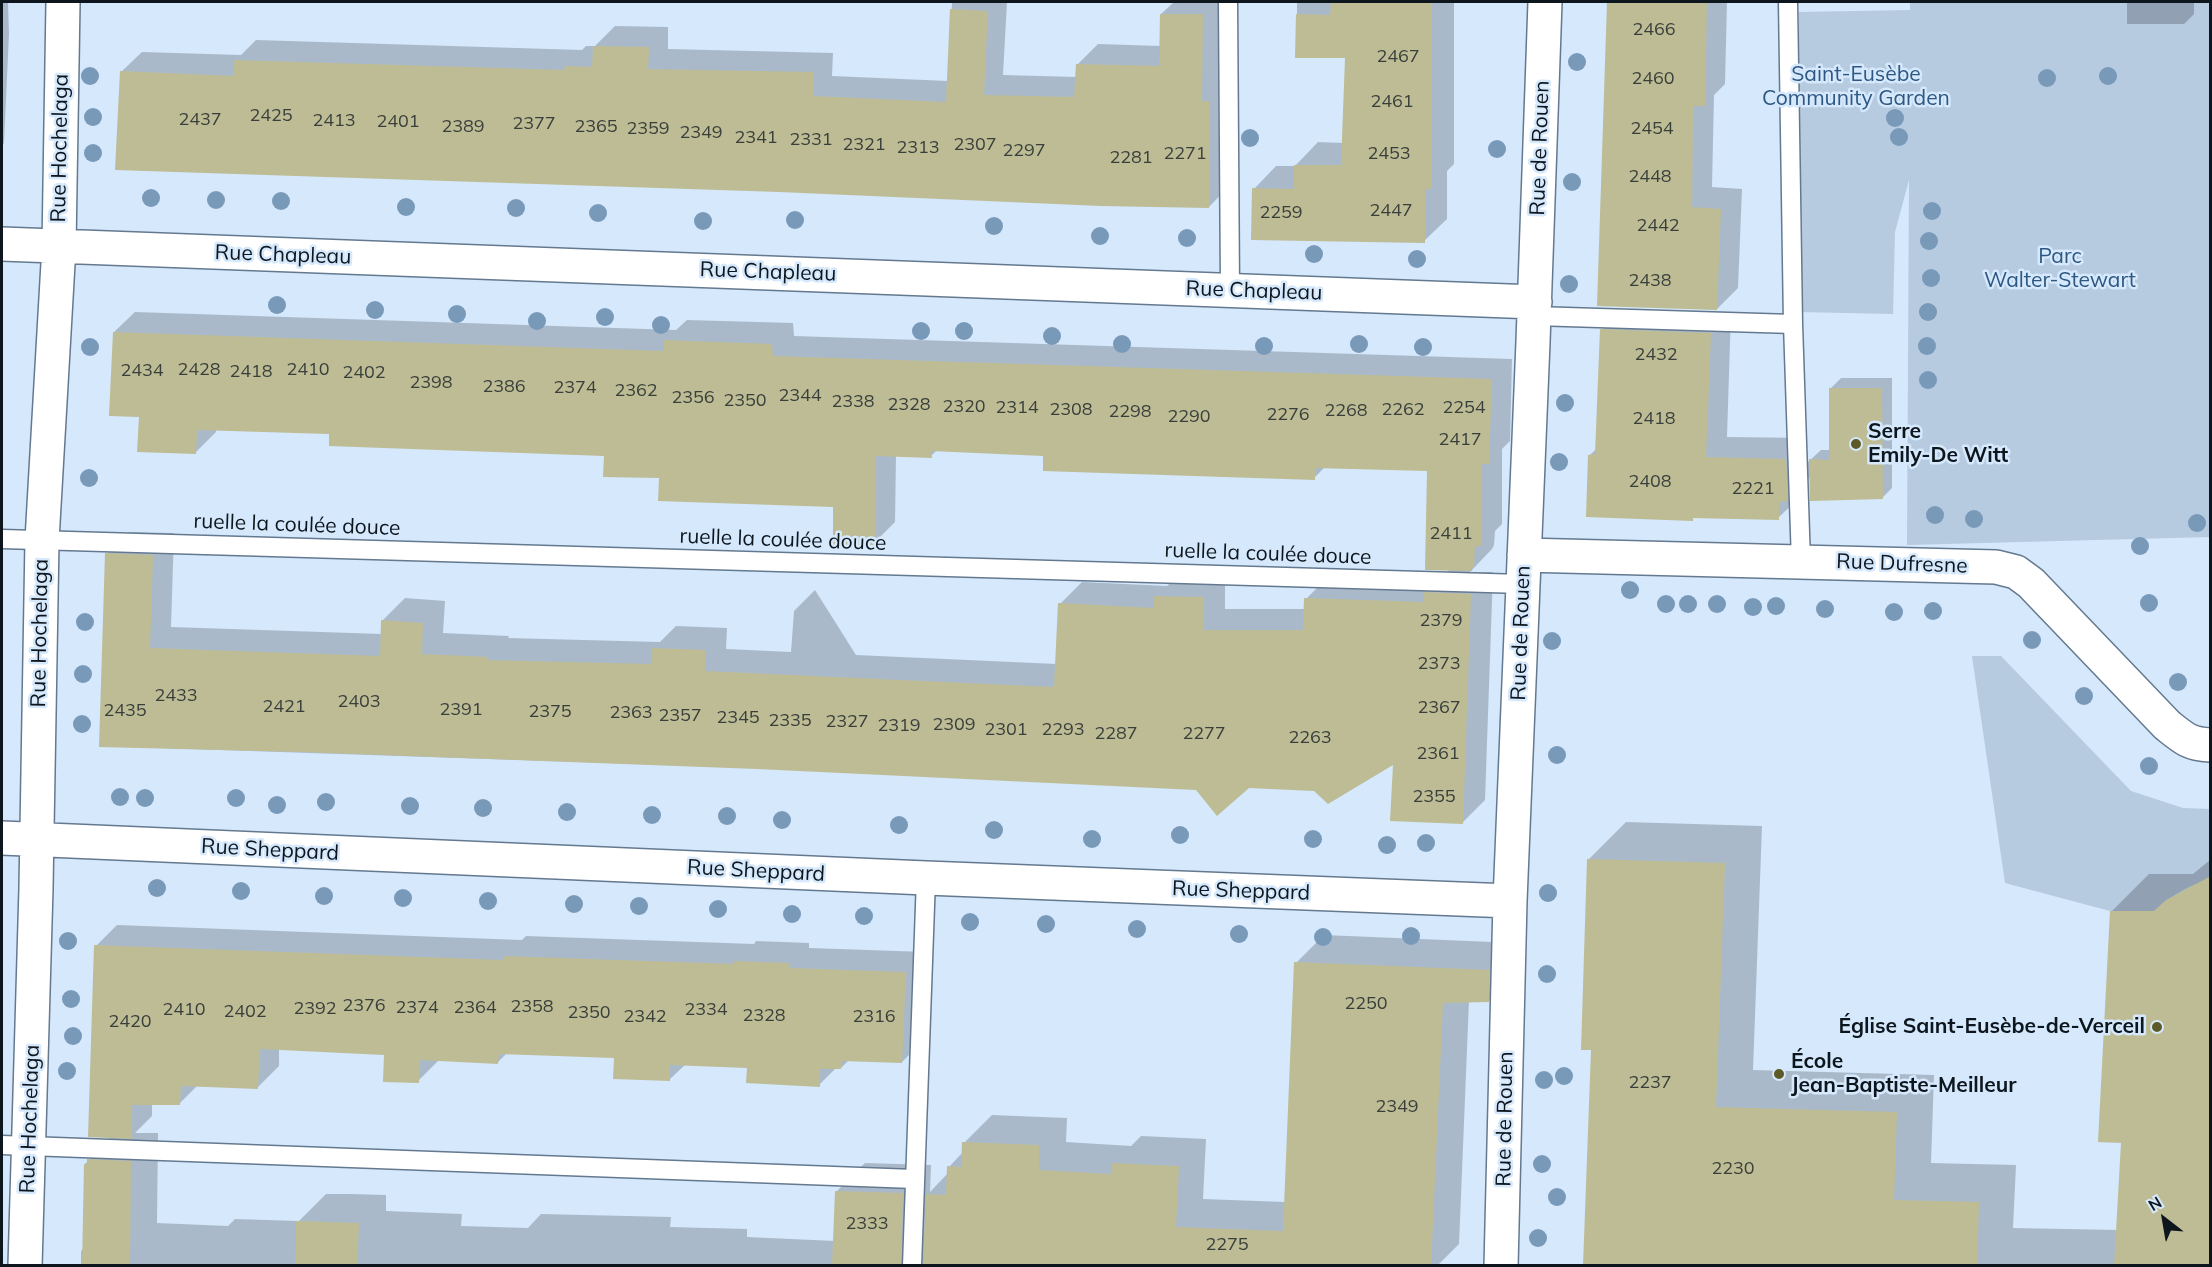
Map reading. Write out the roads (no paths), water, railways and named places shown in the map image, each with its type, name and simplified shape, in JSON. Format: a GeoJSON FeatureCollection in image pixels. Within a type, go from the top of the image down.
{"type":"FeatureCollection","features":[{"type":"Feature","properties":{"kind":"street","name":"Rue Hochelaga"},"geometry":{"type":"LineString","coordinates":[[25,1266],[15,1146],[37,839],[42,540],[59,246],[63,2]]}},
{"type":"Feature","properties":{"kind":"street","name":"Rue de Rouen"},"geometry":{"type":"LineString","coordinates":[[1501,1266],[1510,900],[1535,309],[1545,2]]}},
{"type":"Feature","properties":{"kind":"street","name":"Rue Chapleau"},"geometry":{"type":"LineString","coordinates":[[2,244],[1230,289],[1535,309]]}},
{"type":"Feature","properties":{"kind":"street","name":"Rue Dufresne"},"geometry":{"type":"LineString","coordinates":[[1523,569],[1801,562],[1996,567],[2016,573],[2031,583],[2167,725],[2195,744],[2211,745]]}},
{"type":"Feature","properties":{"kind":"street","name":"Rue Sheppard"},"geometry":{"type":"LineString","coordinates":[[2,838],[926,878],[1510,900]]}},
{"type":"Feature","properties":{"kind":"lane"},"geometry":{"type":"LineString","coordinates":[[1228,2],[1230,289]]}},
{"type":"Feature","properties":{"kind":"lane"},"geometry":{"type":"LineString","coordinates":[[1788,2],[1793,324],[1801,562]]}},
{"type":"Feature","properties":{"kind":"lane"},"geometry":{"type":"LineString","coordinates":[[1535,309],[1793,324]]}},
{"type":"Feature","properties":{"kind":"lane","name":"ruelle la coulée douce"},"geometry":{"type":"LineString","coordinates":[[2,539],[1523,569]]}},
{"type":"Feature","properties":{"kind":"lane"},"geometry":{"type":"LineString","coordinates":[[912,1266],[926,878]]}},
{"type":"Feature","properties":{"kind":"lane"},"geometry":{"type":"LineString","coordinates":[[15,1146],[914,1179]]}},
{"type":"Feature","properties":{"kind":"place","name":"Serre Emily-De Witt"},"geometry":{"type":"Point","coordinates":[1856,444]}},
{"type":"Feature","properties":{"kind":"place","name":"Église Saint-Eusèbe-de-Verceil"},"geometry":{"type":"Point","coordinates":[2157,1027]}},
{"type":"Feature","properties":{"kind":"place","name":"École Jean-Baptiste-Meilleur"},"geometry":{"type":"Point","coordinates":[1779,1074]}},
{"type":"Feature","properties":{"kind":"park label","name":"Saint-Eusèbe Community Garden"},"geometry":{"type":"Point","coordinates":[1856,87]}},
{"type":"Feature","properties":{"kind":"park label","name":"Parc Walter-Stewart"},"geometry":{"type":"Point","coordinates":[2060,269]}}]}
